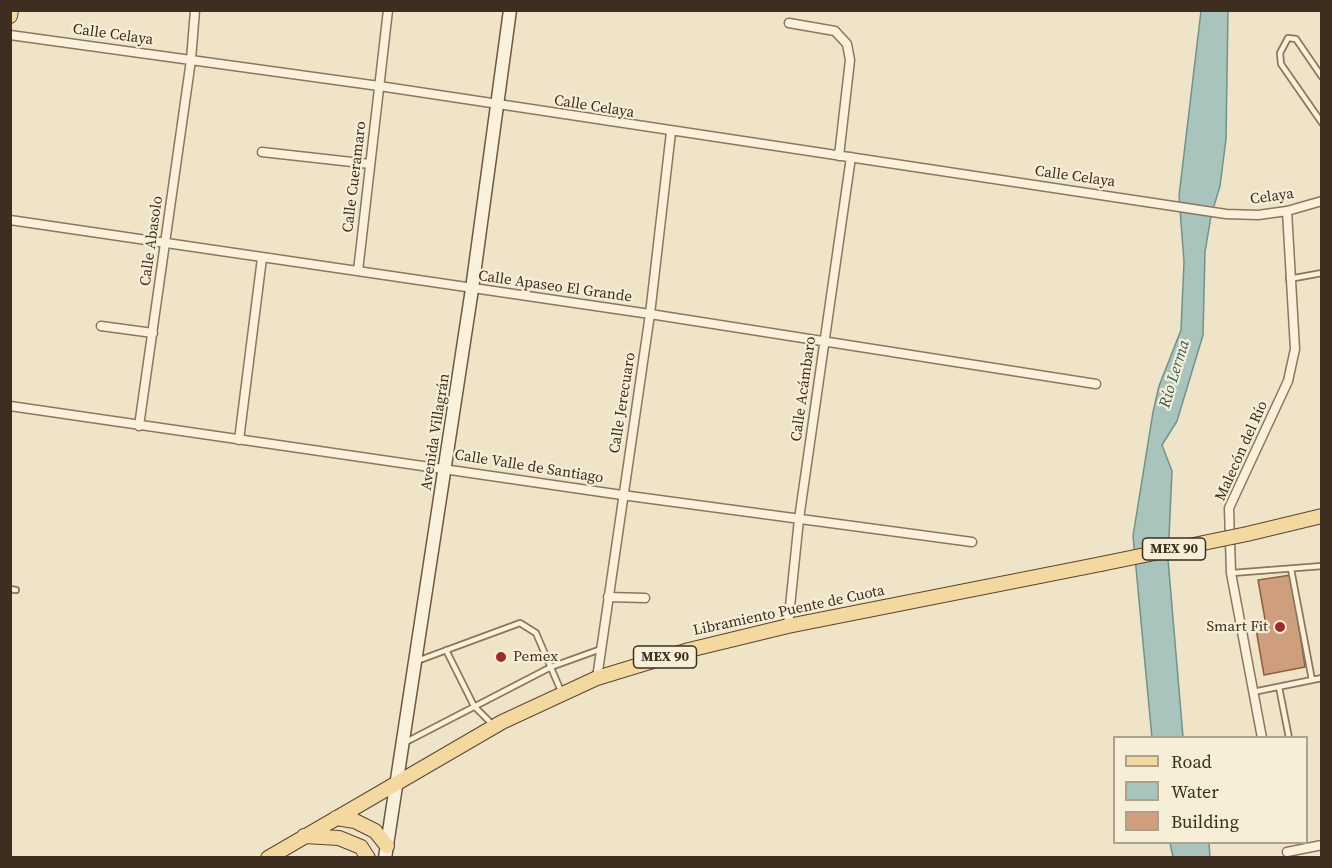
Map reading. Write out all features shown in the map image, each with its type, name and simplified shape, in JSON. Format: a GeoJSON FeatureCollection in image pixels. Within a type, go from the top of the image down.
{"type":"FeatureCollection","features":[{"type":"Feature","properties":{"kind":"main road"},"geometry":{"type":"LineString","coordinates":[[10,16],[11,10]]}},
{"type":"Feature","properties":{"kind":"main road","name":"Libramiento Puente de Cuota"},"geometry":{"type":"LineString","coordinates":[[268,858],[494,726],[597,678],[689,650],[788,626],[1247,534],[1322,516]]}},
{"type":"Feature","properties":{"kind":"main road"},"geometry":{"type":"LineString","coordinates":[[336,818],[355,820],[375,831],[386,852]]}},
{"type":"Feature","properties":{"kind":"main road"},"geometry":{"type":"LineString","coordinates":[[304,836],[339,838],[361,847],[368,858]]}},
{"type":"Feature","properties":{"kind":"street","name":"Calle Abasolo"},"geometry":{"type":"LineString","coordinates":[[140,426],[191,60],[195,10]]}},
{"type":"Feature","properties":{"kind":"street","name":"Calle Cueramaro"},"geometry":{"type":"LineString","coordinates":[[358,271],[388,10]]}},
{"type":"Feature","properties":{"kind":"street","name":"Avenida Villagrán"},"geometry":{"type":"LineString","coordinates":[[386,852],[401,744],[446,468],[510,10]]}},
{"type":"Feature","properties":{"kind":"street"},"geometry":{"type":"LineString","coordinates":[[789,24],[836,31],[847,44],[850,60],[839,156]]}},
{"type":"Feature","properties":{"kind":"street","name":"Calle Celaya"},"geometry":{"type":"LineString","coordinates":[[10,35],[379,86],[671,132],[1226,214]]}},
{"type":"Feature","properties":{"kind":"street","name":"Calle Jerecuaro"},"geometry":{"type":"LineString","coordinates":[[597,678],[650,314],[671,132]]}},
{"type":"Feature","properties":{"kind":"street"},"geometry":{"type":"LineString","coordinates":[[262,152],[370,164]]}},
{"type":"Feature","properties":{"kind":"street","name":"Calle Acámbaro"},"geometry":{"type":"LineString","coordinates":[[788,626],[799,519],[850,157]]}},
{"type":"Feature","properties":{"kind":"street","name":"Celaya"},"geometry":{"type":"LineString","coordinates":[[1226,214],[1287,211],[1322,201]]}},
{"type":"Feature","properties":{"kind":"street","name":"Malecón del Río"},"geometry":{"type":"LineString","coordinates":[[1262,736],[1231,573],[1229,508],[1288,381],[1295,349],[1289,279],[1287,211]]}},
{"type":"Feature","properties":{"kind":"street","name":"Calle Apaseo El Grande"},"geometry":{"type":"LineString","coordinates":[[10,220],[650,314],[1096,384]]}},
{"type":"Feature","properties":{"kind":"street"},"geometry":{"type":"LineString","coordinates":[[239,440],[262,258]]}},
{"type":"Feature","properties":{"kind":"street"},"geometry":{"type":"LineString","coordinates":[[101,326],[153,333]]}},
{"type":"Feature","properties":{"kind":"street","name":"Calle Valle de Santiago"},"geometry":{"type":"LineString","coordinates":[[10,406],[622,495],[972,542]]}},
{"type":"Feature","properties":{"kind":"street"},"geometry":{"type":"LineString","coordinates":[[608,597],[645,598]]}},
{"type":"Feature","properties":{"kind":"street"},"geometry":{"type":"LineString","coordinates":[[1287,851],[1322,845]]}},
{"type":"Feature","properties":{"kind":"lane"},"geometry":{"type":"LineString","coordinates":[[1322,78],[1296,39],[1288,38],[1280,53],[1281,64],[1322,123]]}},
{"type":"Feature","properties":{"kind":"lane"},"geometry":{"type":"LineString","coordinates":[[1289,279],[1322,273]]}},
{"type":"Feature","properties":{"kind":"lane"},"geometry":{"type":"LineString","coordinates":[[1231,573],[1322,566]]}},
{"type":"Feature","properties":{"kind":"lane"},"geometry":{"type":"LineString","coordinates":[[1291,569],[1312,680]]}},
{"type":"Feature","properties":{"kind":"lane"},"geometry":{"type":"LineString","coordinates":[[414,662],[520,623],[536,633],[562,694]]}},
{"type":"Feature","properties":{"kind":"lane"},"geometry":{"type":"LineString","coordinates":[[401,744],[551,668],[601,649]]}},
{"type":"Feature","properties":{"kind":"lane"},"geometry":{"type":"LineString","coordinates":[[446,650],[474,706],[494,726]]}},
{"type":"Feature","properties":{"kind":"lane"},"geometry":{"type":"LineString","coordinates":[[1252,692],[1322,678]]}},
{"type":"Feature","properties":{"kind":"lane"},"geometry":{"type":"LineString","coordinates":[[1279,687],[1289,736]]}},
{"type":"Feature","properties":{"kind":"water","name":"Río Lerma"},"geometry":{"type":"Polygon","coordinates":[[[1201,11],[1228,11],[1226,139],[1220,186],[1211,216],[1205,252],[1203,335],[1177,421],[1162,445],[1172,471],[1168,559],[1183,736],[1152,736],[1133,536],[1159,386],[1181,330],[1184,262],[1179,196],[1201,11]]]}},
{"type":"Feature","properties":{"kind":"water"},"geometry":{"type":"Polygon","coordinates":[[[1170,844],[1209,844],[1210,857],[1173,857],[1170,844]]]}},
{"type":"Feature","properties":{"kind":"building","name":"Smart Fit"},"geometry":{"type":"Polygon","coordinates":[[[1291,575],[1305,667],[1264,675],[1256,629],[1266,625],[1258,580],[1291,575]]]}},
{"type":"Feature","properties":{"kind":"place","name":"Smart Fit"},"geometry":{"type":"Point","coordinates":[1280,627]}},
{"type":"Feature","properties":{"kind":"place","name":"Pemex"},"geometry":{"type":"Point","coordinates":[501,657]}}]}
